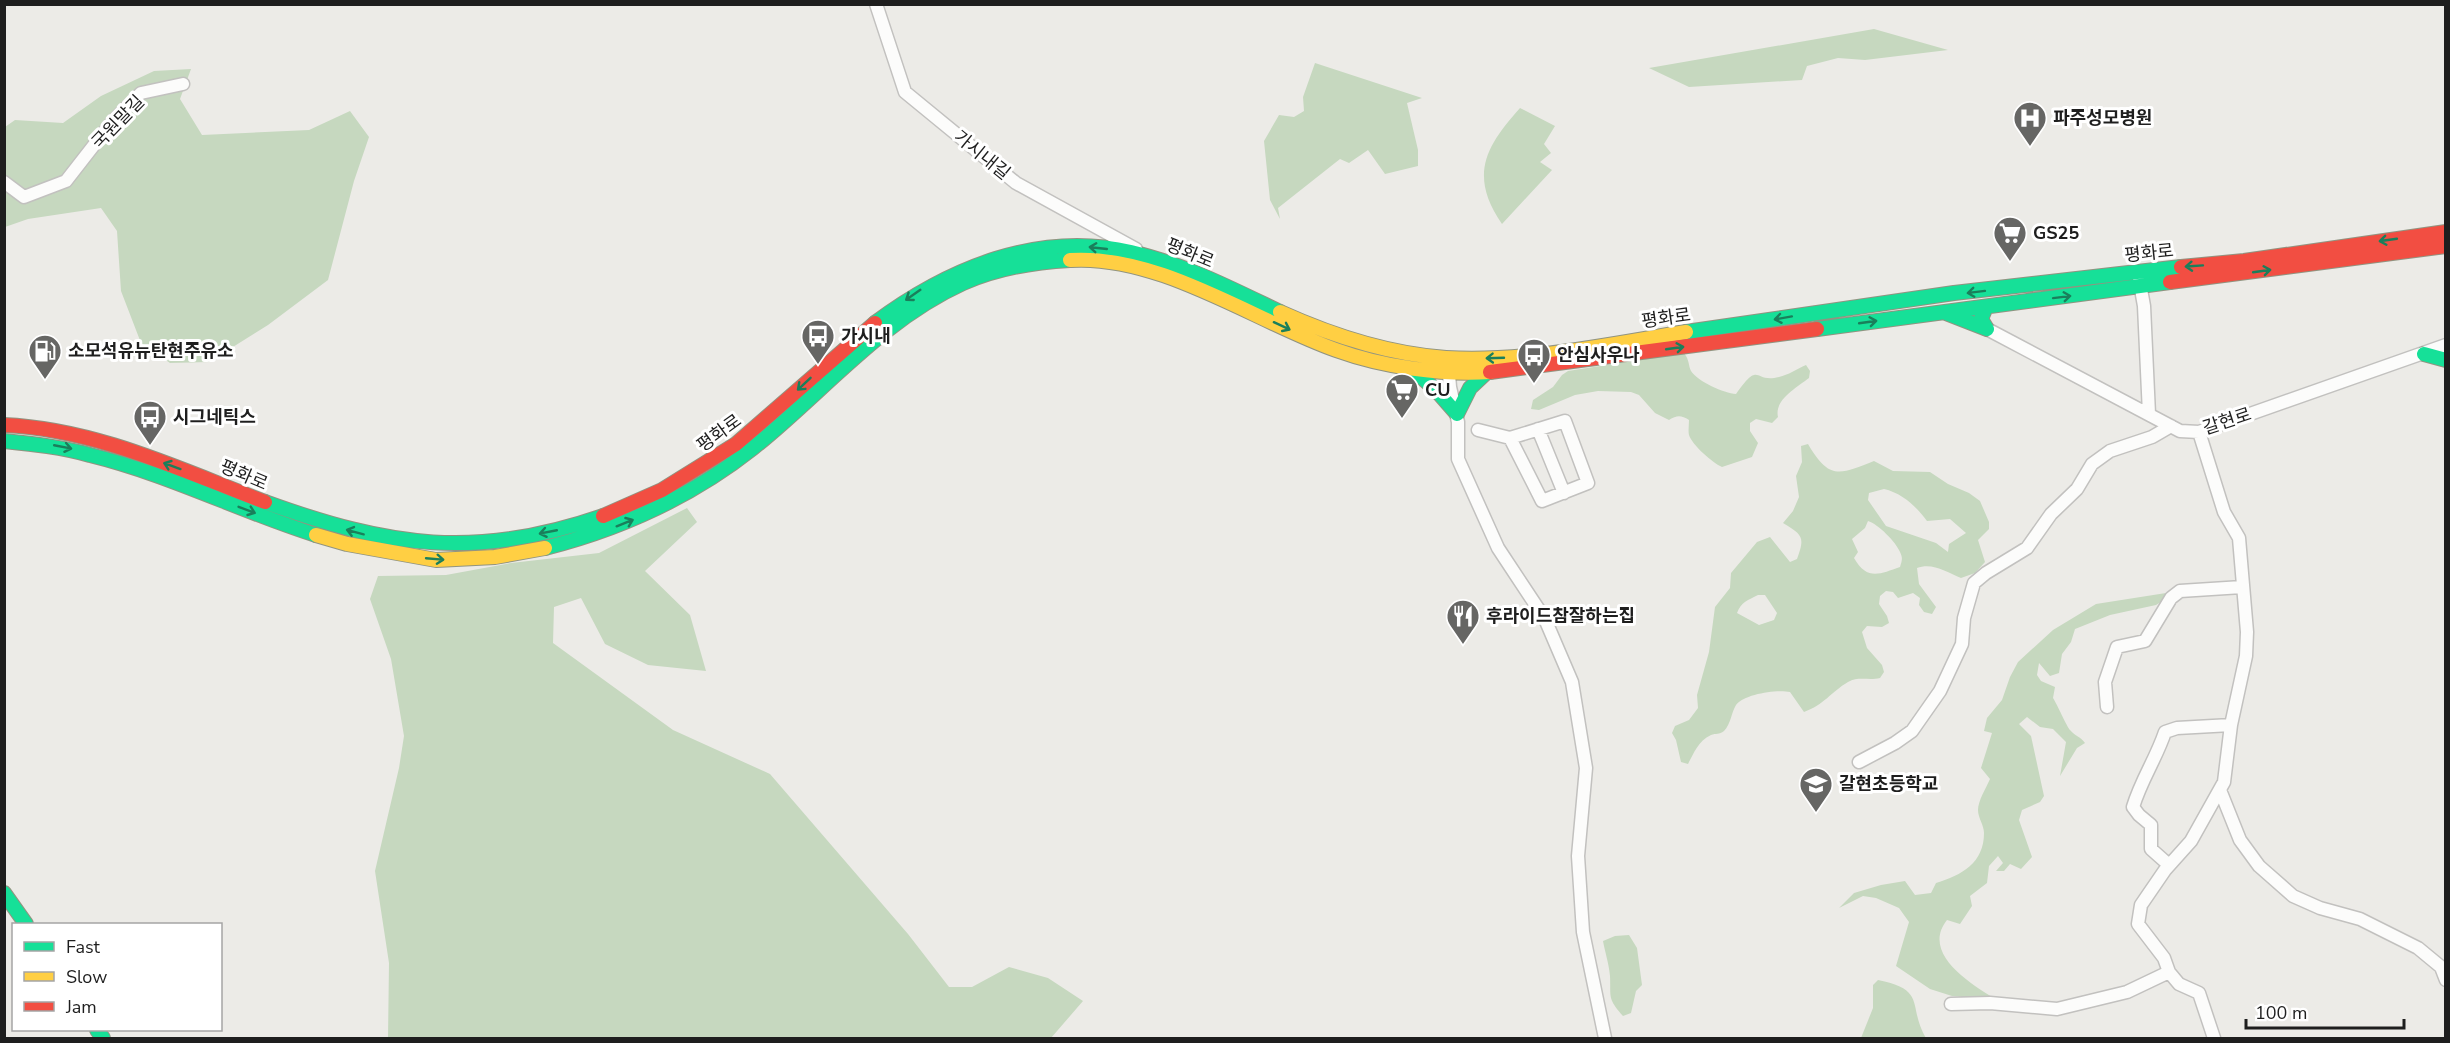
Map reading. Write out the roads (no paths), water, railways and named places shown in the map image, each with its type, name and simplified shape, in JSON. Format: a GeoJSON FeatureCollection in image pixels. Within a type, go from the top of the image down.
{"type":"FeatureCollection","features":[{"type":"Feature","properties":{"kind":"main road","name":"평화로"},"geometry":{"type":"LineString","coordinates":[[4,441],[37,442],[105,457],[289,526],[339,542],[430,559],[453,560],[513,554],[595,535],[654,511],[716,475],[748,452],[898,323],[963,283],[1003,269],[1043,262],[1065,260],[1115,264],[1163,275],[1212,294],[1340,351],[1411,368],[1513,357],[1832,310],[2210,265],[2445,232]]}},
{"type":"Feature","properties":{"kind":"main road","name":"평화로"},"geometry":{"type":"LineString","coordinates":[[4,425],[52,429],[90,436],[270,505],[363,534],[442,545],[474,544],[562,529],[605,516],[642,501],[685,479],[761,424],[816,372],[880,318],[926,286],[966,267],[1002,255],[1071,245],[1144,254],[1186,270],[1324,332],[1448,365],[1487,372],[2141,288],[2445,246]]}},
{"type":"Feature","properties":{"kind":"main road"},"geometry":{"type":"LineString","coordinates":[[1986,307],[1981,319],[1987,329]]}},
{"type":"Feature","properties":{"kind":"main road"},"geometry":{"type":"LineString","coordinates":[[1942,312],[1987,329]]}},
{"type":"Feature","properties":{"kind":"main road"},"geometry":{"type":"LineString","coordinates":[[2424,354],[2445,360]]}},
{"type":"Feature","properties":{"kind":"main road"},"geometry":{"type":"LineString","coordinates":[[1411,368],[1436,390],[1457,414],[1470,388],[1487,372]]}},
{"type":"Feature","properties":{"kind":"main road"},"geometry":{"type":"LineString","coordinates":[[4,893],[25,923]]}},
{"type":"Feature","properties":{"kind":"street","name":"가시내길"},"geometry":{"type":"LineString","coordinates":[[876,4],[905,92],[1016,183],[1144,254]]}},
{"type":"Feature","properties":{"kind":"street","name":"국원말길"},"geometry":{"type":"LineString","coordinates":[[4,182],[24,197],[66,181],[112,122],[141,93],[183,84]]}},
{"type":"Feature","properties":{"kind":"street"},"geometry":{"type":"LineString","coordinates":[[2138,272],[2144,306],[2150,414]]}},
{"type":"Feature","properties":{"kind":"street","name":"갈현로"},"geometry":{"type":"LineString","coordinates":[[1987,329],[2180,431],[2199,432],[2445,345]]}},
{"type":"Feature","properties":{"kind":"street"},"geometry":{"type":"LineString","coordinates":[[1448,365],[1450,387],[1457,414],[1458,459],[1498,548],[1545,619],[1572,681],[1586,768],[1578,856],[1583,932],[1605,1038]]}},
{"type":"Feature","properties":{"kind":"street"},"geometry":{"type":"LineString","coordinates":[[1478,430],[1510,438],[1564,421],[1588,483],[1542,501],[1510,438]]}},
{"type":"Feature","properties":{"kind":"street"},"geometry":{"type":"LineString","coordinates":[[1859,762],[1912,731],[1940,691],[1962,644],[1964,618],[1974,583],[2026,548],[2051,514],[2077,489],[2092,464],[2110,451],[2152,436],[2170,426]]}},
{"type":"Feature","properties":{"kind":"street"},"geometry":{"type":"LineString","coordinates":[[1538,429],[1564,493]]}},
{"type":"Feature","properties":{"kind":"street"},"geometry":{"type":"LineString","coordinates":[[2199,432],[2224,512],[2239,538],[2247,632],[2246,656],[2231,725],[2224,782],[2191,841],[2169,865],[2141,905],[2138,924],[2164,958],[2169,972],[2179,984],[2199,993],[2214,1038]]}},
{"type":"Feature","properties":{"kind":"street"},"geometry":{"type":"LineString","coordinates":[[2107,707],[2105,682],[2117,647],[2145,641],[2171,598],[2180,591],[2242,587]]}},
{"type":"Feature","properties":{"kind":"street"},"geometry":{"type":"LineString","coordinates":[[2169,865],[2151,849],[2151,825],[2133,807],[2139,787],[2157,757],[2165,732],[2177,728],[2231,725]]}},
{"type":"Feature","properties":{"kind":"street"},"geometry":{"type":"LineString","coordinates":[[2220,790],[2240,840],[2259,866],[2293,896],[2320,908],[2360,919],[2418,948],[2441,967],[2445,980]]}},
{"type":"Feature","properties":{"kind":"street"},"geometry":{"type":"LineString","coordinates":[[1951,1004],[1990,1003],[2057,1009],[2127,992],[2169,972]]}},
{"type":"Feature","properties":{"kind":"place","name":"파주성모병원"},"geometry":{"type":"Point","coordinates":[2030,147]}},
{"type":"Feature","properties":{"kind":"place","name":"GS25"},"geometry":{"type":"Point","coordinates":[2010,262]}},
{"type":"Feature","properties":{"kind":"place","name":"가시내"},"geometry":{"type":"Point","coordinates":[818,365]}},
{"type":"Feature","properties":{"kind":"place","name":"소모석유뉴탄현주유소"},"geometry":{"type":"Point","coordinates":[45,380]}},
{"type":"Feature","properties":{"kind":"place","name":"안심사우나"},"geometry":{"type":"Point","coordinates":[1534,384]}},
{"type":"Feature","properties":{"kind":"place","name":"CU"},"geometry":{"type":"Point","coordinates":[1402,419]}},
{"type":"Feature","properties":{"kind":"place","name":"시그네틱스"},"geometry":{"type":"Point","coordinates":[150,446]}},
{"type":"Feature","properties":{"kind":"place","name":"후라이드참잘하는집"},"geometry":{"type":"Point","coordinates":[1463,645]}},
{"type":"Feature","properties":{"kind":"place","name":"갈현초등학교"},"geometry":{"type":"Point","coordinates":[1816,813]}}]}
